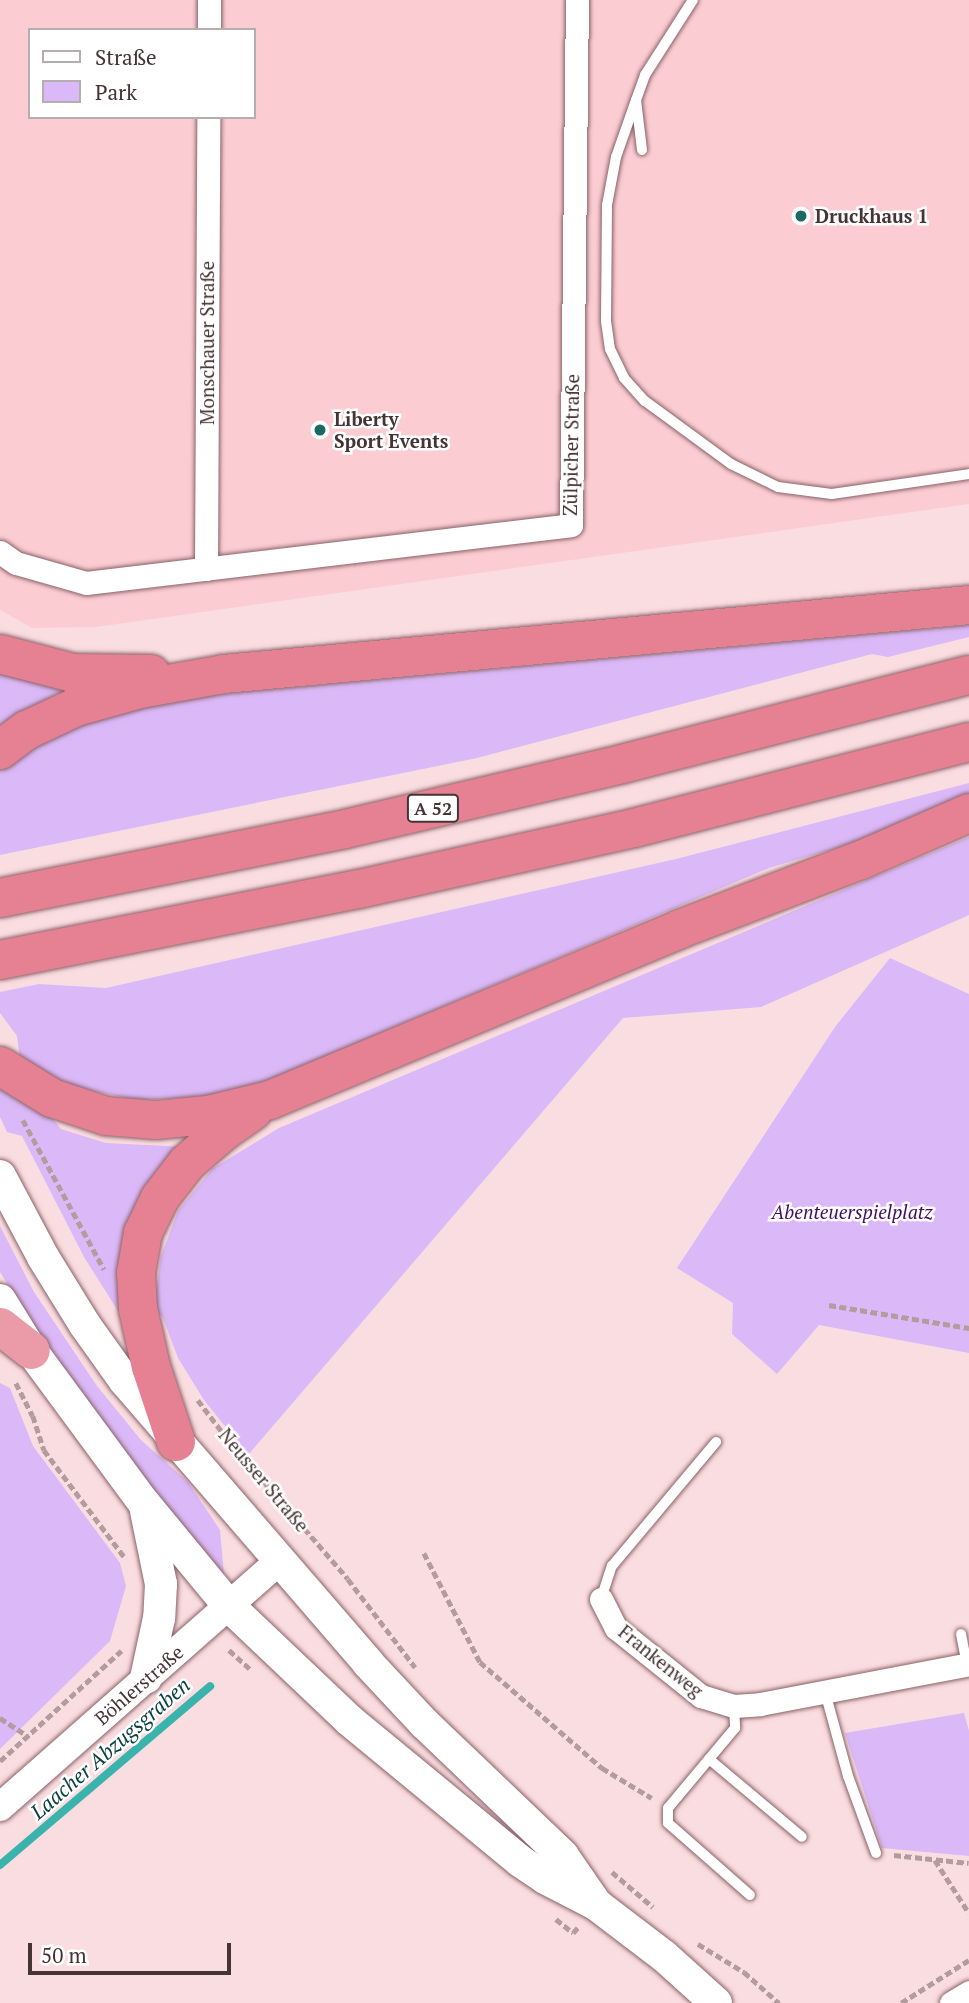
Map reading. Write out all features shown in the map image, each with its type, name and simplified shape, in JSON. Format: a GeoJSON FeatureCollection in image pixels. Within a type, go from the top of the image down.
{"type":"FeatureCollection","features":[{"type":"Feature","properties":{"kind":"highway"},"geometry":{"type":"LineString","coordinates":[[0,750],[27,730],[76,707],[140,690],[224,674],[969,606]]}},
{"type":"Feature","properties":{"kind":"highway"},"geometry":{"type":"LineString","coordinates":[[0,653],[73,673],[224,674]]}},
{"type":"Feature","properties":{"kind":"highway","name":"A 52"},"geometry":{"type":"LineString","coordinates":[[13,896],[345,829],[622,764],[969,675]]}},
{"type":"Feature","properties":{"kind":"highway"},"geometry":{"type":"LineString","coordinates":[[0,960],[359,889],[594,836],[969,743]]}},
{"type":"Feature","properties":{"kind":"highway"},"geometry":{"type":"LineString","coordinates":[[7,1072],[52,1098],[119,1117],[156,1120],[208,1115],[270,1100],[680,929],[861,860],[969,813]]}},
{"type":"Feature","properties":{"kind":"highway"},"geometry":{"type":"LineString","coordinates":[[176,1442],[151,1367],[138,1309],[136,1273],[143,1233],[160,1198],[196,1155],[224,1131],[270,1100]]}},
{"type":"Feature","properties":{"kind":"highway"},"geometry":{"type":"LineString","coordinates":[[0,1326],[22,1363]]}},
{"type":"Feature","properties":{"kind":"main road"},"geometry":{"type":"LineString","coordinates":[[0,1176],[85,1325],[125,1381],[278,1562],[424,1723],[563,1857],[597,1905]]}},
{"type":"Feature","properties":{"kind":"main road"},"geometry":{"type":"LineString","coordinates":[[0,1300],[22,1363],[229,1606],[349,1720],[520,1861],[545,1878],[597,1905],[664,1956],[716,2003]]}},
{"type":"Feature","properties":{"kind":"main road"},"geometry":{"type":"LineString","coordinates":[[144,1503],[161,1584],[159,1618],[146,1678]]}},
{"type":"Feature","properties":{"kind":"street"},"geometry":{"type":"LineString","coordinates":[[209,0],[209,28]]}},
{"type":"Feature","properties":{"kind":"street","name":"Zülpicher Straße"},"geometry":{"type":"LineString","coordinates":[[206,569],[571,524],[577,0]]}},
{"type":"Feature","properties":{"kind":"street","name":"Monschauer Straße"},"geometry":{"type":"LineString","coordinates":[[206,569],[208,119]]}},
{"type":"Feature","properties":{"kind":"street"},"geometry":{"type":"LineString","coordinates":[[0,552],[16,563],[86,583],[206,569]]}},
{"type":"Feature","properties":{"kind":"street","name":"Böhlerstraße"},"geometry":{"type":"LineString","coordinates":[[0,1807],[278,1562]]}},
{"type":"Feature","properties":{"kind":"street","name":"Frankenweg"},"geometry":{"type":"LineString","coordinates":[[601,1599],[616,1628],[701,1696],[734,1706],[825,1692],[968,1664]]}},
{"type":"Feature","properties":{"kind":"lane"},"geometry":{"type":"LineString","coordinates":[[693,0],[645,75],[616,157],[607,205],[606,321],[610,349],[624,378],[645,401],[731,464],[778,487],[832,494],[969,474]]}},
{"type":"Feature","properties":{"kind":"lane"},"geometry":{"type":"LineString","coordinates":[[636,100],[642,150]]}},
{"type":"Feature","properties":{"kind":"lane","name":"Frankenweg"},"geometry":{"type":"LineString","coordinates":[[601,1599],[612,1566],[716,1442]]}},
{"type":"Feature","properties":{"kind":"lane"},"geometry":{"type":"LineString","coordinates":[[961,1634],[968,1664]]}},
{"type":"Feature","properties":{"kind":"lane"},"geometry":{"type":"LineString","coordinates":[[825,1692],[848,1776],[876,1853]]}},
{"type":"Feature","properties":{"kind":"lane"},"geometry":{"type":"LineString","coordinates":[[734,1706],[735,1728],[668,1808],[668,1823],[750,1895]]}},
{"type":"Feature","properties":{"kind":"lane"},"geometry":{"type":"LineString","coordinates":[[709,1759],[802,1837]]}},
{"type":"Feature","properties":{"kind":"path"},"geometry":{"type":"LineString","coordinates":[[7,1072],[21,1116],[48,1171],[122,1301],[138,1309]]}},
{"type":"Feature","properties":{"kind":"path"},"geometry":{"type":"LineString","coordinates":[[829,1306],[969,1328]]}},
{"type":"Feature","properties":{"kind":"path"},"geometry":{"type":"LineString","coordinates":[[22,1363],[33,1416],[44,1450],[127,1560]]}},
{"type":"Feature","properties":{"kind":"path","name":"Neusser Straße"},"geometry":{"type":"LineString","coordinates":[[192,1391],[229,1441],[348,1578],[416,1669]]}},
{"type":"Feature","properties":{"kind":"path"},"geometry":{"type":"LineString","coordinates":[[424,1553],[480,1662],[602,1768],[668,1808]]}},
{"type":"Feature","properties":{"kind":"path"},"geometry":{"type":"LineString","coordinates":[[0,1761],[126,1646]]}},
{"type":"Feature","properties":{"kind":"path"},"geometry":{"type":"LineString","coordinates":[[0,1718],[28,1736]]}},
{"type":"Feature","properties":{"kind":"path"},"geometry":{"type":"LineString","coordinates":[[876,1853],[969,1863]]}},
{"type":"Feature","properties":{"kind":"path"},"geometry":{"type":"LineString","coordinates":[[935,1860],[969,1913]]}},
{"type":"Feature","properties":{"kind":"path"},"geometry":{"type":"LineString","coordinates":[[608,1869],[660,1913]]}},
{"type":"Feature","properties":{"kind":"path"},"geometry":{"type":"LineString","coordinates":[[691,1940],[744,1972],[779,2003]]}},
{"type":"Feature","properties":{"kind":"path"},"geometry":{"type":"LineString","coordinates":[[901,2003],[969,1960]]}},
{"type":"Feature","properties":{"kind":"shaded area"},"geometry":{"type":"Polygon","coordinates":[[[0,0],[969,0],[969,504],[96,627],[32,628],[0,610],[0,0]]]}},
{"type":"Feature","properties":{"kind":"green space"},"geometry":{"type":"Polygon","coordinates":[[[969,625],[969,637],[888,657],[872,654],[477,758],[0,855],[0,765],[96,714],[157,700],[969,625]]]}},
{"type":"Feature","properties":{"kind":"green space"},"geometry":{"type":"Polygon","coordinates":[[[0,666],[60,683],[60,692],[0,725],[0,666]]]}},
{"type":"Feature","properties":{"kind":"green space"},"geometry":{"type":"Polygon","coordinates":[[[969,783],[969,799],[880,835],[769,868],[270,1080],[206,1097],[136,1100],[70,1086],[20,1060],[17,1036],[0,1013],[0,992],[39,984],[106,988],[676,859],[969,783]]]}},
{"type":"Feature","properties":{"kind":"green space"},"geometry":{"type":"Polygon","coordinates":[[[969,837],[969,915],[761,1007],[623,1018],[248,1455],[204,1400],[178,1358],[163,1318],[154,1307],[161,1256],[178,1211],[212,1169],[279,1128],[969,837]]]}},
{"type":"Feature","properties":{"kind":"green space","name":"Abenteuerspielplatz"},"geometry":{"type":"Polygon","coordinates":[[[890,958],[969,994],[969,1353],[819,1325],[777,1374],[732,1334],[733,1303],[677,1268],[835,1027],[890,958]]]}},
{"type":"Feature","properties":{"kind":"green space"},"geometry":{"type":"Polygon","coordinates":[[[0,1087],[50,1115],[61,1129],[106,1143],[187,1147],[125,1322],[84,1257],[22,1136],[7,1132],[0,1117],[0,1087]]]}},
{"type":"Feature","properties":{"kind":"green space"},"geometry":{"type":"Polygon","coordinates":[[[0,1226],[34,1292],[97,1386],[141,1440],[188,1482],[220,1530],[224,1575],[161,1508],[68,1382],[0,1272],[0,1226]]]}},
{"type":"Feature","properties":{"kind":"green space"},"geometry":{"type":"Polygon","coordinates":[[[0,1383],[10,1388],[33,1446],[120,1563],[126,1586],[110,1641],[0,1749],[0,1383]]]}},
{"type":"Feature","properties":{"kind":"green space"},"geometry":{"type":"Polygon","coordinates":[[[964,1713],[969,1731],[969,1856],[882,1848],[845,1733],[964,1713]]]}},
{"type":"Feature","properties":{"kind":"waterway","name":"Laacher Abzugsgraben"},"geometry":{"type":"LineString","coordinates":[[0,1865],[210,1686]]}},
{"type":"Feature","properties":{"kind":"place","name":"Druckhaus 1"},"geometry":{"type":"Point","coordinates":[801,216]}},
{"type":"Feature","properties":{"kind":"place","name":"Liberty Sport Events"},"geometry":{"type":"Point","coordinates":[320,430]}}]}
